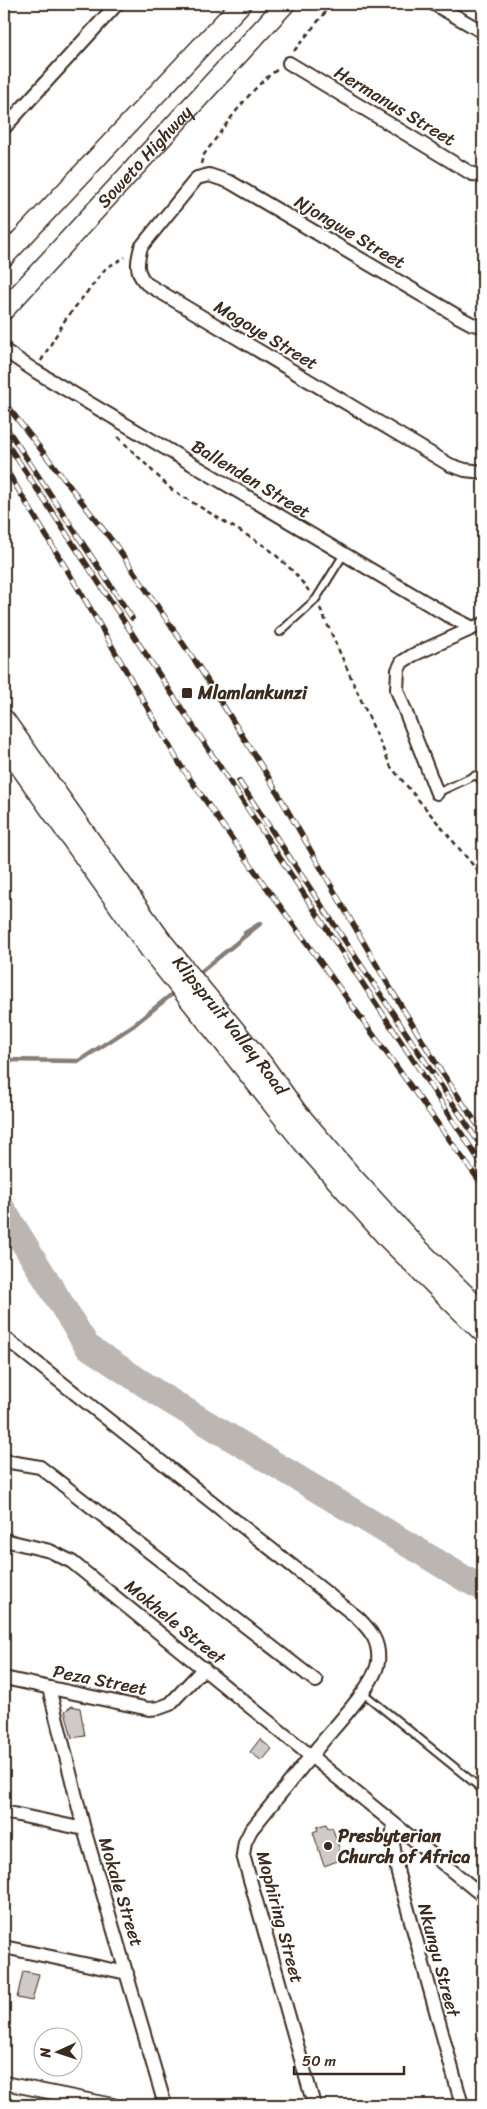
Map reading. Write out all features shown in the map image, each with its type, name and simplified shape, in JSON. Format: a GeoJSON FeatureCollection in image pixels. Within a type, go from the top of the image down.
{"type":"FeatureCollection","features":[{"type":"Feature","properties":{"kind":"main road","name":"Soweto Highway"},"geometry":{"type":"LineString","coordinates":[[4,257],[241,4]]}},
{"type":"Feature","properties":{"kind":"main road","name":"Soweto Highway"},"geometry":{"type":"LineString","coordinates":[[7,306],[285,4]]}},
{"type":"Feature","properties":{"kind":"main road","name":"Klipspruit Valley Road"},"geometry":{"type":"LineString","coordinates":[[4,719],[156,946]]}},
{"type":"Feature","properties":{"kind":"main road","name":"Klipspruit Valley Road"},"geometry":{"type":"LineString","coordinates":[[4,744],[156,946],[212,1017],[304,1144],[388,1239],[483,1333]]}},
{"type":"Feature","properties":{"kind":"main road","name":"Klipspruit Valley Road"},"geometry":{"type":"LineString","coordinates":[[212,1017],[262,1063],[297,1112],[350,1174],[417,1247],[483,1312]]}},
{"type":"Feature","properties":{"kind":"street"},"geometry":{"type":"LineString","coordinates":[[4,128],[117,4]]}},
{"type":"Feature","properties":{"kind":"street"},"geometry":{"type":"LineString","coordinates":[[434,4],[483,32]]}},
{"type":"Feature","properties":{"kind":"street","name":"Hermanus Street"},"geometry":{"type":"LineString","coordinates":[[289,63],[472,174],[483,176]]}},
{"type":"Feature","properties":{"kind":"street","name":"Njongwe Street"},"geometry":{"type":"LineString","coordinates":[[197,178],[210,175],[230,182],[458,317],[472,324],[483,326]]}},
{"type":"Feature","properties":{"kind":"street"},"geometry":{"type":"LineString","coordinates":[[141,247],[197,178]]}},
{"type":"Feature","properties":{"kind":"street","name":"Mogoye Street"},"geometry":{"type":"LineString","coordinates":[[141,247],[138,272],[141,279],[147,284],[450,465],[465,470],[483,472]]}},
{"type":"Feature","properties":{"kind":"street","name":"Ballenden Street"},"geometry":{"type":"LineString","coordinates":[[4,350],[36,371],[344,554],[478,626]]}},
{"type":"Feature","properties":{"kind":"street"},"geometry":{"type":"LineString","coordinates":[[437,793],[397,690],[398,670],[402,662],[413,655],[478,626]]}},
{"type":"Feature","properties":{"kind":"street","name":"Mophiring Street"},"geometry":{"type":"LineString","coordinates":[[4,1337],[358,1618],[372,1632],[375,1639],[378,1654],[375,1672],[362,1692],[251,1830],[245,1842],[243,1854],[314,2105]]}},
{"type":"Feature","properties":{"kind":"street"},"geometry":{"type":"LineString","coordinates":[[4,1461],[40,1467],[316,1681]]}},
{"type":"Feature","properties":{"kind":"street","name":"Mokhele Street"},"geometry":{"type":"LineString","coordinates":[[4,1540],[50,1551],[72,1562],[483,1896]]}},
{"type":"Feature","properties":{"kind":"street","name":"Peza Street"},"geometry":{"type":"LineString","coordinates":[[4,1678],[142,1708],[160,1708],[170,1704],[204,1668]]}},
{"type":"Feature","properties":{"kind":"street","name":"Mokale Street"},"geometry":{"type":"LineString","coordinates":[[49,1688],[84,1829],[165,2105]]}},
{"type":"Feature","properties":{"kind":"street"},"geometry":{"type":"LineString","coordinates":[[4,1812],[84,1829]]}},
{"type":"Feature","properties":{"kind":"street","name":"Nkungu Street"},"geometry":{"type":"LineString","coordinates":[[394,1824],[392,1837],[395,1865],[462,2105]]}},
{"type":"Feature","properties":{"kind":"street"},"geometry":{"type":"LineString","coordinates":[[4,1947],[127,1973]]}},
{"type":"Feature","properties":{"kind":"street"},"geometry":{"type":"LineString","coordinates":[[4,2083],[113,2105]]}},
{"type":"Feature","properties":{"kind":"lane"},"geometry":{"type":"LineString","coordinates":[[280,632],[316,599],[344,554]]}},
{"type":"Feature","properties":{"kind":"lane"},"geometry":{"type":"LineString","coordinates":[[437,793],[476,776],[483,782]]}},
{"type":"Feature","properties":{"kind":"lane"},"geometry":{"type":"LineString","coordinates":[[362,1692],[483,1790]]}},
{"type":"Feature","properties":{"kind":"path"},"geometry":{"type":"LineString","coordinates":[[197,178],[203,156],[238,109],[270,74],[289,63],[291,54],[332,4]]}},
{"type":"Feature","properties":{"kind":"path"},"geometry":{"type":"LineString","coordinates":[[36,371],[65,320],[106,268],[141,247]]}},
{"type":"Feature","properties":{"kind":"path"},"geometry":{"type":"LineString","coordinates":[[112,431],[172,490],[268,548],[294,572],[316,599],[391,767],[483,878]]}},
{"type":"Feature","properties":{"kind":"shaded area"},"geometry":{"type":"Polygon","coordinates":[[[4,2098],[39,2105],[4,2105],[4,2098]]]}},
{"type":"Feature","properties":{"kind":"building"},"geometry":{"type":"Polygon","coordinates":[[[72,1706],[80,1708],[85,1736],[72,1738],[65,1711],[72,1706]]]}},
{"type":"Feature","properties":{"kind":"building"},"geometry":{"type":"Polygon","coordinates":[[[260,1739],[272,1749],[262,1761],[250,1752],[260,1739]]]}},
{"type":"Feature","properties":{"kind":"building","name":"Presbyterian Church of Africa"},"geometry":{"type":"Polygon","coordinates":[[[326,1824],[328,1829],[332,1827],[343,1859],[324,1866],[313,1832],[318,1830],[317,1827],[326,1824]]]}},
{"type":"Feature","properties":{"kind":"building"},"geometry":{"type":"Polygon","coordinates":[[[23,1971],[39,1974],[32,2001],[17,1998],[23,1971]]]}},
{"type":"Feature","properties":{"kind":"waterway"},"geometry":{"type":"LineString","coordinates":[[197,975],[261,923],[245,933]]}},
{"type":"Feature","properties":{"kind":"waterway"},"geometry":{"type":"LineString","coordinates":[[4,1060],[79,1061],[134,1025],[177,990]]}},
{"type":"Feature","properties":{"kind":"waterway"},"geometry":{"type":"LineString","coordinates":[[4,1211],[87,1346],[165,1398],[483,1588]]}},
{"type":"Feature","properties":{"kind":"railway"},"geometry":{"type":"LineString","coordinates":[[4,402],[117,547],[197,664],[269,778],[383,976],[439,1068],[483,1133]]}},
{"type":"Feature","properties":{"kind":"railway"},"geometry":{"type":"LineString","coordinates":[[4,424],[132,618]]}},
{"type":"Feature","properties":{"kind":"railway"},"geometry":{"type":"LineString","coordinates":[[4,439],[483,1166]]}},
{"type":"Feature","properties":{"kind":"railway"},"geometry":{"type":"LineString","coordinates":[[4,466],[87,603],[181,766],[264,884],[483,1186]]}},
{"type":"Feature","properties":{"kind":"railway"},"geometry":{"type":"LineString","coordinates":[[239,781],[483,1149]]}},
{"type":"Feature","properties":{"kind":"place","name":"Mlamlankunzi"},"geometry":{"type":"Point","coordinates":[187,693]}},
{"type":"Feature","properties":{"kind":"place","name":"Presbyterian Church of Africa"},"geometry":{"type":"Point","coordinates":[328,1846]}}]}
